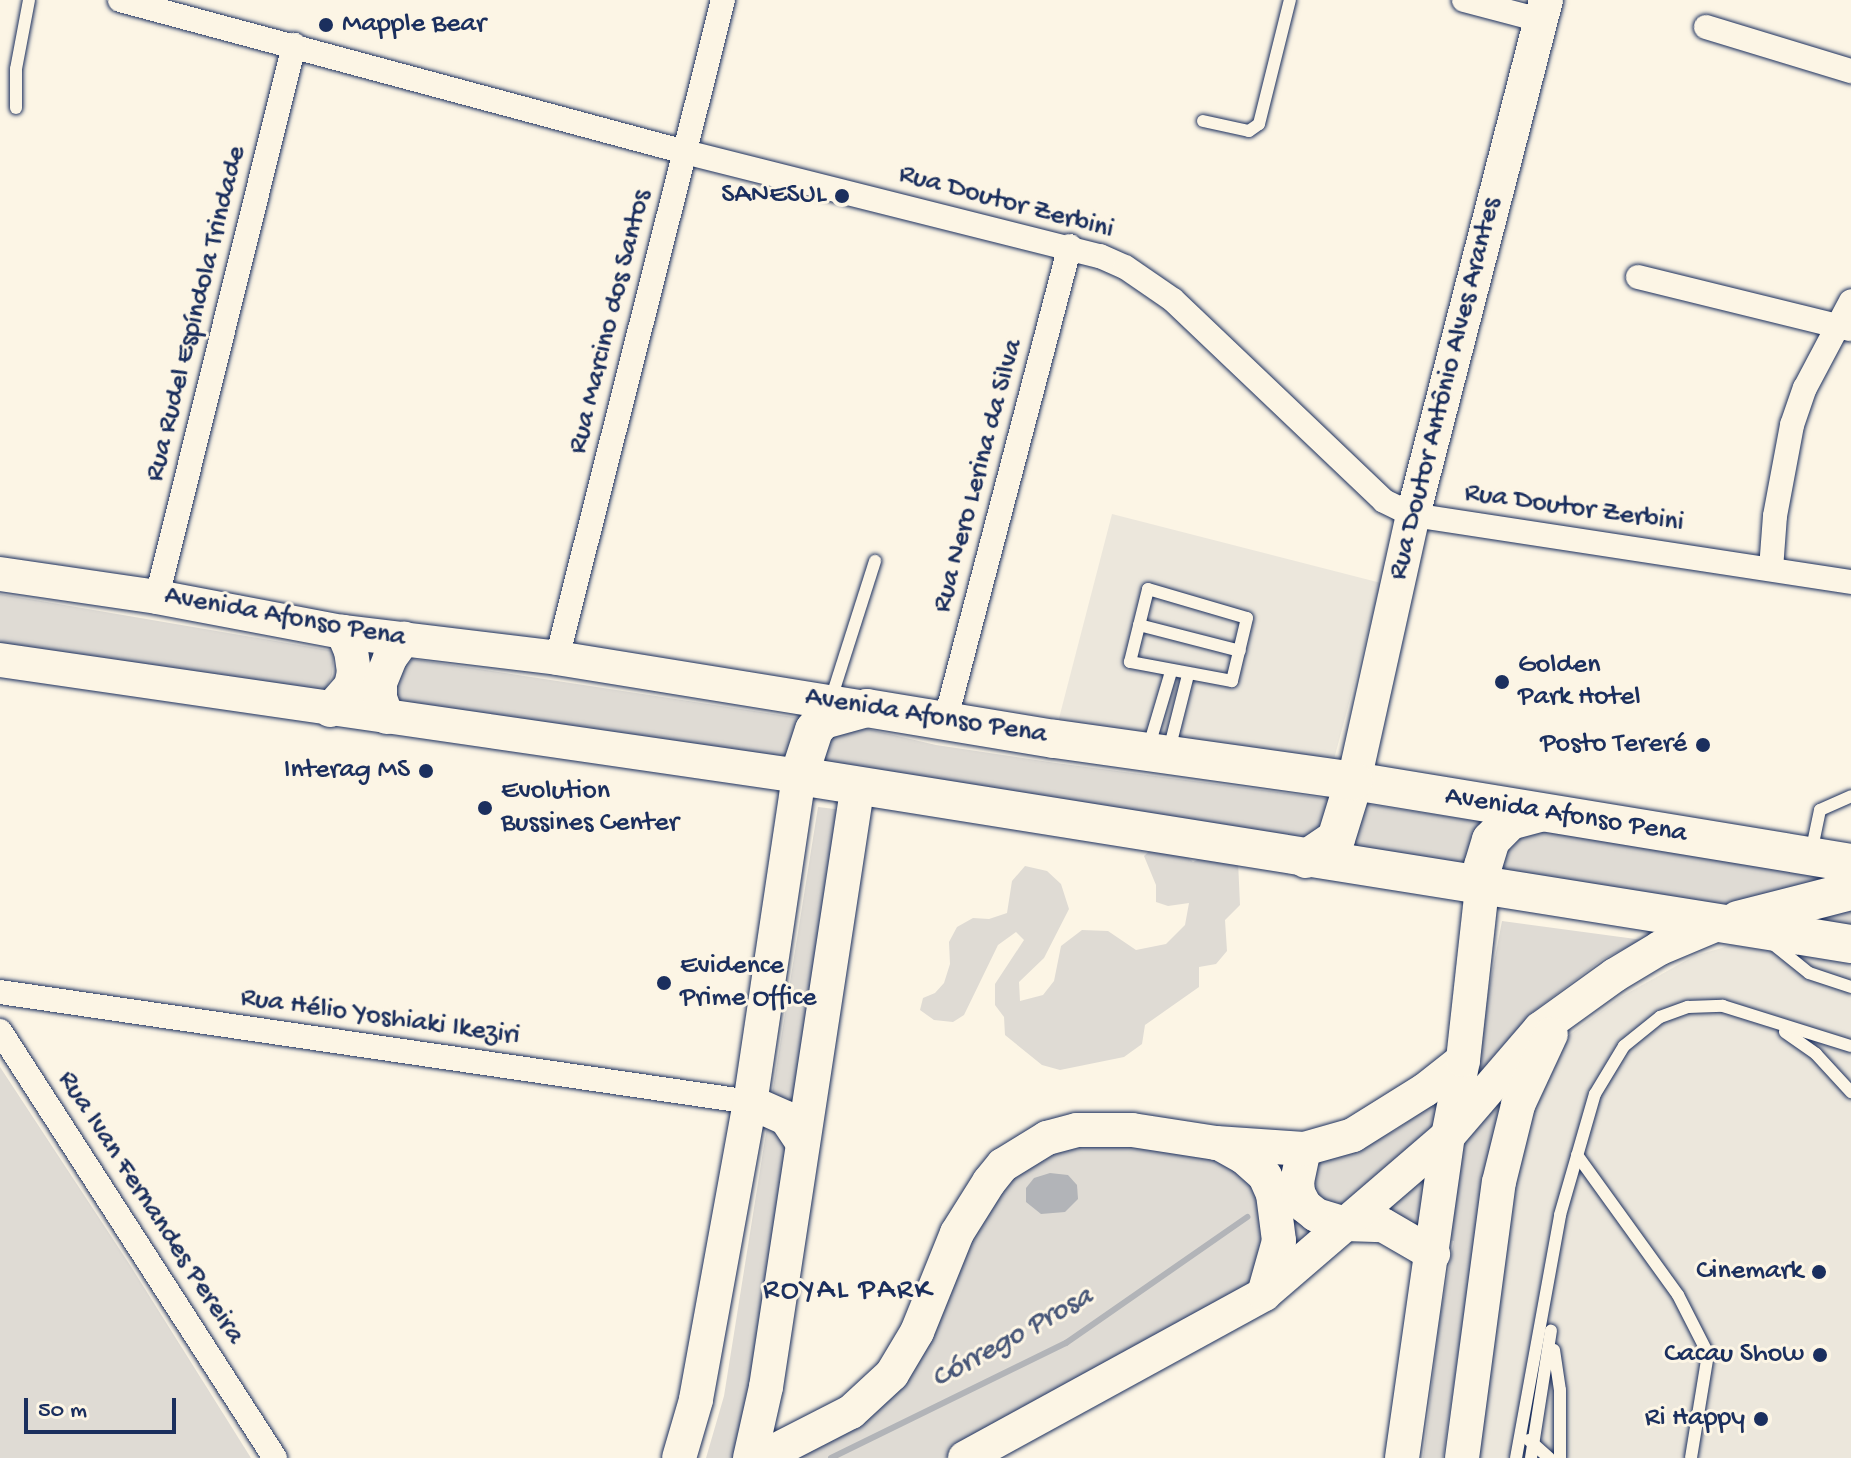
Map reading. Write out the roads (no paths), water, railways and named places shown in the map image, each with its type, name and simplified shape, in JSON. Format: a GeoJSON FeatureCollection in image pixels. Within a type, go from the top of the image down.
{"type":"FeatureCollection","features":[{"type":"Feature","properties":{"kind":"main road","name":"Rua Doutor Antônio Alves Arantes"},"geometry":{"type":"LineString","coordinates":[[1354,781],[1413,515],[1543,10]]}},
{"type":"Feature","properties":{"kind":"main road","name":"Avenida Afonso Pena"},"geometry":{"type":"LineString","coordinates":[[0,574],[157,597],[343,632],[557,658],[945,722],[1354,781],[1835,858]]}},
{"type":"Feature","properties":{"kind":"main road"},"geometry":{"type":"LineString","coordinates":[[330,710],[351,686],[354,672],[351,651],[343,632]]}},
{"type":"Feature","properties":{"kind":"main road"},"geometry":{"type":"LineString","coordinates":[[387,717],[380,698],[380,683],[390,658],[404,639]]}},
{"type":"Feature","properties":{"kind":"main road"},"geometry":{"type":"LineString","coordinates":[[0,660],[858,784],[1715,925],[1851,944]]}},
{"type":"Feature","properties":{"kind":"main road"},"geometry":{"type":"LineString","coordinates":[[679,1458],[696,1400],[750,1102],[799,776],[814,730],[823,720],[867,708]]}},
{"type":"Feature","properties":{"kind":"main road"},"geometry":{"type":"LineString","coordinates":[[1306,859],[1336,839],[1354,781]]}},
{"type":"Feature","properties":{"kind":"main road"},"geometry":{"type":"LineString","coordinates":[[750,1458],[766,1387],[858,784]]}},
{"type":"Feature","properties":{"kind":"main road"},"geometry":{"type":"LineString","coordinates":[[1402,1458],[1448,1136],[1463,1060],[1483,866],[1491,840],[1510,821],[1540,813]]}},
{"type":"Feature","properties":{"kind":"main road"},"geometry":{"type":"LineString","coordinates":[[965,1458],[1264,1294],[1448,1136],[1540,1029],[1581,996],[1660,948],[1715,925],[1851,891]]}},
{"type":"Feature","properties":{"kind":"main road"},"geometry":{"type":"LineString","coordinates":[[1462,1458],[1479,1313],[1499,1182],[1518,1105],[1539,1054],[1565,1010]]}},
{"type":"Feature","properties":{"kind":"main road"},"geometry":{"type":"LineString","coordinates":[[761,1458],[851,1412],[892,1374],[917,1332],[957,1233],[1003,1165],[1047,1138],[1077,1130],[1132,1130],[1216,1143],[1304,1149],[1353,1135],[1425,1090],[1463,1060]]}},
{"type":"Feature","properties":{"kind":"main road"},"geometry":{"type":"LineString","coordinates":[[750,1102],[786,1118],[803,1143]]}},
{"type":"Feature","properties":{"kind":"main road"},"geometry":{"type":"LineString","coordinates":[[1216,1143],[1244,1157],[1265,1176],[1273,1194],[1279,1241],[1264,1294]]}},
{"type":"Feature","properties":{"kind":"main road"},"geometry":{"type":"LineString","coordinates":[[1304,1149],[1298,1193],[1316,1215],[1345,1224],[1383,1225],[1433,1254]]}},
{"type":"Feature","properties":{"kind":"main road"},"geometry":{"type":"LineString","coordinates":[[1427,1292],[1479,1313]]}},
{"type":"Feature","properties":{"kind":"street","name":"Rua Doutor Zerbini"},"geometry":{"type":"LineString","coordinates":[[120,0],[685,152],[1070,246],[1125,267],[1173,300],[1384,501],[1413,515],[1851,582]]}},
{"type":"Feature","properties":{"kind":"street","name":"Rua Marcino dos Santos"},"geometry":{"type":"LineString","coordinates":[[557,658],[723,0]]}},
{"type":"Feature","properties":{"kind":"street"},"geometry":{"type":"LineString","coordinates":[[1464,0],[1543,10]]}},
{"type":"Feature","properties":{"kind":"street"},"geometry":{"type":"LineString","coordinates":[[1706,27],[1851,71]]}},
{"type":"Feature","properties":{"kind":"street","name":"Rua Rudel Espíndola Trindade"},"geometry":{"type":"LineString","coordinates":[[157,597],[294,45]]}},
{"type":"Feature","properties":{"kind":"street","name":"Rua Nero Lerina da Silva"},"geometry":{"type":"LineString","coordinates":[[945,722],[1070,246]]}},
{"type":"Feature","properties":{"kind":"street"},"geometry":{"type":"LineString","coordinates":[[1638,277],[1844,328]]}},
{"type":"Feature","properties":{"kind":"street"},"geometry":{"type":"LineString","coordinates":[[1771,569],[1775,516],[1792,425],[1805,388],[1844,328],[1851,301]]}},
{"type":"Feature","properties":{"kind":"street","name":"Rua Hélio Yoshiaki Ikeziri"},"geometry":{"type":"LineString","coordinates":[[0,992],[750,1102]]}},
{"type":"Feature","properties":{"kind":"street","name":"Rua Ivan Fernandes Pereira"},"geometry":{"type":"LineString","coordinates":[[0,1031],[275,1458]]}},
{"type":"Feature","properties":{"kind":"lane"},"geometry":{"type":"LineString","coordinates":[[16,108],[16,69],[29,0]]}},
{"type":"Feature","properties":{"kind":"lane"},"geometry":{"type":"LineString","coordinates":[[1203,121],[1249,131],[1259,124],[1290,0]]}},
{"type":"Feature","properties":{"kind":"lane"},"geometry":{"type":"LineString","coordinates":[[830,702],[849,651],[875,561]]}},
{"type":"Feature","properties":{"kind":"lane"},"geometry":{"type":"LineString","coordinates":[[1148,589],[1247,618],[1240,651],[1232,681],[1130,662],[1148,589]]}},
{"type":"Feature","properties":{"kind":"lane"},"geometry":{"type":"LineString","coordinates":[[1139,625],[1240,651]]}},
{"type":"Feature","properties":{"kind":"lane"},"geometry":{"type":"LineString","coordinates":[[1158,752],[1171,672]]}},
{"type":"Feature","properties":{"kind":"lane"},"geometry":{"type":"LineString","coordinates":[[1158,752],[1188,675]]}},
{"type":"Feature","properties":{"kind":"lane"},"geometry":{"type":"LineString","coordinates":[[1835,858],[1820,810],[1851,796]]}},
{"type":"Feature","properties":{"kind":"lane"},"geometry":{"type":"LineString","coordinates":[[1755,930],[1809,973],[1851,987]]}},
{"type":"Feature","properties":{"kind":"lane"},"geometry":{"type":"LineString","coordinates":[[1531,1458],[1560,1215],[1595,1094],[1624,1046],[1660,1017],[1688,1007],[1723,1006],[1851,1046]]}},
{"type":"Feature","properties":{"kind":"lane"},"geometry":{"type":"LineString","coordinates":[[1757,1018],[1792,1035],[1816,1054],[1851,1092]]}},
{"type":"Feature","properties":{"kind":"lane"},"geometry":{"type":"LineString","coordinates":[[1577,1155],[1678,1295],[1708,1354],[1691,1458]]}},
{"type":"Feature","properties":{"kind":"lane"},"geometry":{"type":"LineString","coordinates":[[1516,1458],[1545,1331]]}},
{"type":"Feature","properties":{"kind":"lane"},"geometry":{"type":"LineString","coordinates":[[1545,1331],[1560,1390],[1560,1458]]}},
{"type":"Feature","properties":{"kind":"lane"},"geometry":{"type":"LineString","coordinates":[[1523,1436],[1549,1458]]}},
{"type":"Feature","properties":{"kind":"waterway","name":"Córrego Prosa"},"geometry":{"type":"LineString","coordinates":[[831,1458],[1066,1343],[1247,1217]]}},
{"type":"Feature","properties":{"kind":"place","name":"Mapple Bear"},"geometry":{"type":"Point","coordinates":[326,25]}},
{"type":"Feature","properties":{"kind":"place","name":"SANESUL"},"geometry":{"type":"Point","coordinates":[842,196]}},
{"type":"Feature","properties":{"kind":"place","name":"Golden Park Hotel"},"geometry":{"type":"Point","coordinates":[1502,682]}},
{"type":"Feature","properties":{"kind":"place","name":"Posto Tereré"},"geometry":{"type":"Point","coordinates":[1703,745]}},
{"type":"Feature","properties":{"kind":"place","name":"Interag MS"},"geometry":{"type":"Point","coordinates":[426,771]}},
{"type":"Feature","properties":{"kind":"place","name":"Evolution Bussines Center"},"geometry":{"type":"Point","coordinates":[485,808]}},
{"type":"Feature","properties":{"kind":"place","name":"Evidence Prime Office"},"geometry":{"type":"Point","coordinates":[664,983]}},
{"type":"Feature","properties":{"kind":"place","name":"Cinemark"},"geometry":{"type":"Point","coordinates":[1819,1272]}},
{"type":"Feature","properties":{"kind":"place","name":"Cacau Show"},"geometry":{"type":"Point","coordinates":[1820,1355]}},
{"type":"Feature","properties":{"kind":"place","name":"Ri Happy"},"geometry":{"type":"Point","coordinates":[1761,1419]}},
{"type":"Feature","properties":{"kind":"district","name":"ROYAL PARK"},"geometry":{"type":"Point","coordinates":[848,1292]}}]}
